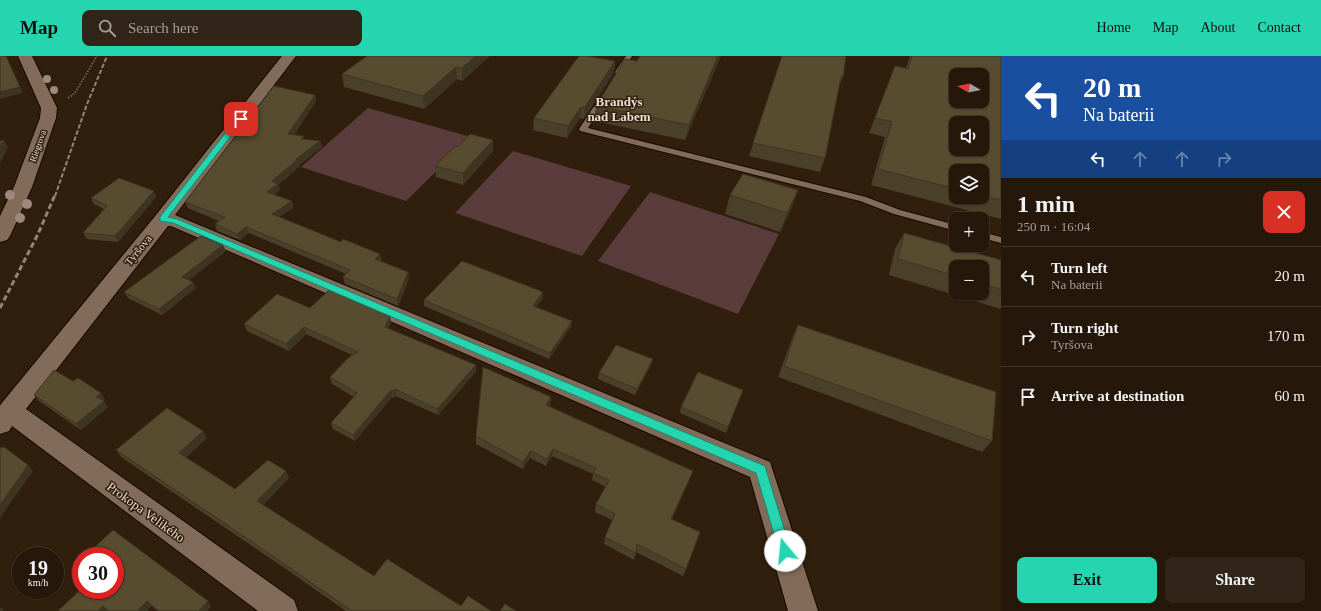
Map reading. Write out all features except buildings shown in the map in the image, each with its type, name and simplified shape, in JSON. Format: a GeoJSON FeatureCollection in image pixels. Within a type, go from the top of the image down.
{"type":"FeatureCollection","features":[{"type":"Feature","properties":{"kind":"street"},"geometry":{"type":"LineString","coordinates":[[25,56],[49,108]]}},
{"type":"Feature","properties":{"kind":"street","name":"Tyršova"},"geometry":{"type":"LineString","coordinates":[[5,418],[163,219],[289,56]]}},
{"type":"Feature","properties":{"kind":"street","name":"Riegrova"},"geometry":{"type":"LineString","coordinates":[[0,236],[23,187],[48,118],[49,108]]}},
{"type":"Feature","properties":{"kind":"street"},"geometry":{"type":"LineString","coordinates":[[163,219],[182,224],[761,470],[803,611]]}},
{"type":"Feature","properties":{"kind":"street","name":"Prokopa Velikého"},"geometry":{"type":"LineString","coordinates":[[5,418],[283,611]]}},
{"type":"Feature","properties":{"kind":"lane"},"geometry":{"type":"LineString","coordinates":[[629,56],[584,129],[833,191],[898,212],[949,226]]}},
{"type":"Feature","properties":{"kind":"lane"},"geometry":{"type":"LineString","coordinates":[[989,237],[1001,240]]}},
{"type":"Feature","properties":{"kind":"path"},"geometry":{"type":"LineString","coordinates":[[49,108],[58,106],[75,93],[97,56]]}},
{"type":"Feature","properties":{"kind":"shaded area"},"geometry":{"type":"Polygon","coordinates":[[[368,108],[471,137],[406,201],[301,167],[368,108]]]}},
{"type":"Feature","properties":{"kind":"shaded area"},"geometry":{"type":"Polygon","coordinates":[[[513,151],[631,186],[582,256],[455,213],[513,151]]]}},
{"type":"Feature","properties":{"kind":"shaded area"},"geometry":{"type":"Polygon","coordinates":[[[650,192],[779,234],[738,314],[598,261],[650,192]]]}},
{"type":"Feature","properties":{"kind":"railway"},"geometry":{"type":"LineString","coordinates":[[55,196],[87,104],[107,56]]}},
{"type":"Feature","properties":{"kind":"railway"},"geometry":{"type":"LineString","coordinates":[[0,308],[38,234],[55,195]]}},
{"type":"Feature","properties":{"kind":"district","name":"Brandýs nad Labem"},"geometry":{"type":"Point","coordinates":[619,108]}},
{"type":"Feature","properties":{"kind":"route"},"geometry":{"type":"LineString","coordinates":[[241,119],[163,219],[175,221],[761,470],[785,551]]}}]}
